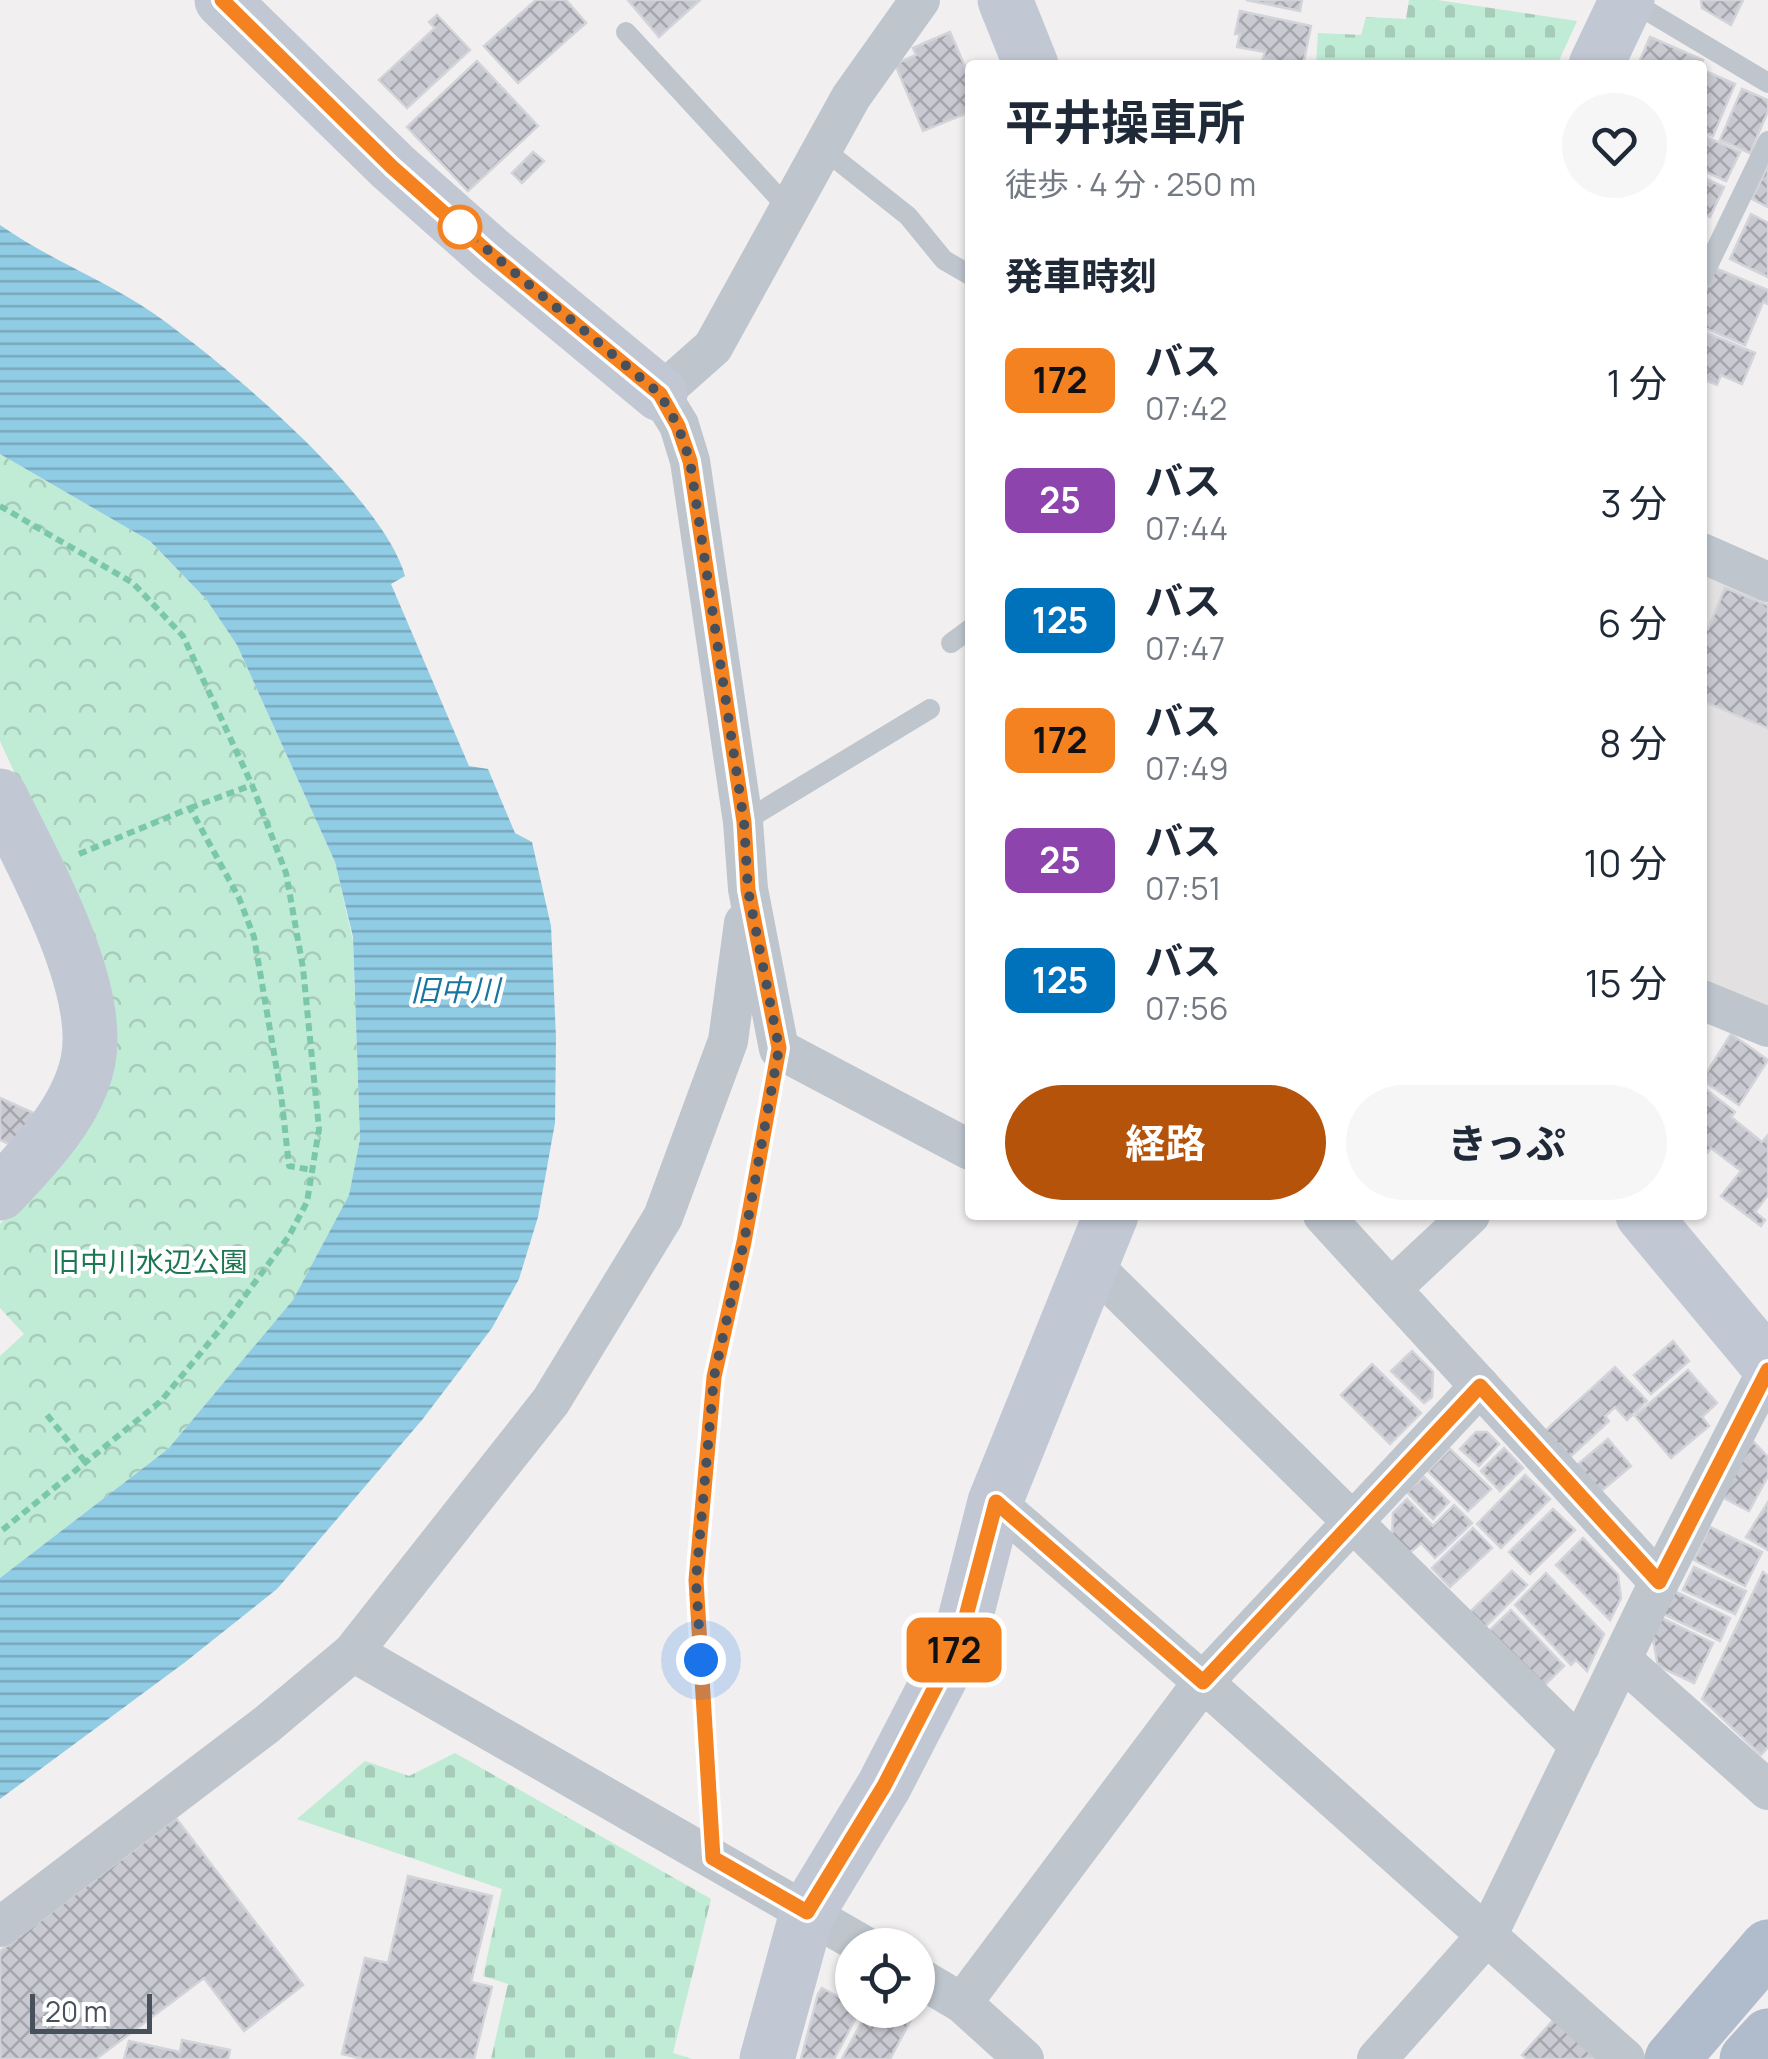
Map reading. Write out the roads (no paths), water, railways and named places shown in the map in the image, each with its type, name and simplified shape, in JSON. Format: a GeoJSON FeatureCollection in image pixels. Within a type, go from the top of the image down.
{"type":"FeatureCollection","features":[{"type":"Feature","properties":{"kind":"main road"},"geometry":{"type":"LineString","coordinates":[[1672,2059],[1768,1947]]}},
{"type":"Feature","properties":{"kind":"main road"},"geometry":{"type":"LineString","coordinates":[[1746,2059],[1768,2036]]}},
{"type":"Feature","properties":{"kind":"street"},"geometry":{"type":"LineString","coordinates":[[222,0],[392,167],[490,254],[660,394],[678,426],[690,461],[744,822],[748,890],[779,1048],[965,1147]]}},
{"type":"Feature","properties":{"kind":"street"},"geometry":{"type":"LineString","coordinates":[[660,394],[713,347],[851,97],[920,0]]}},
{"type":"Feature","properties":{"kind":"street"},"geometry":{"type":"LineString","coordinates":[[1005,0],[1030,60]]}},
{"type":"Feature","properties":{"kind":"street"},"geometry":{"type":"LineString","coordinates":[[1598,60],[1628,0]]}},
{"type":"Feature","properties":{"kind":"street"},"geometry":{"type":"LineString","coordinates":[[1707,555],[1768,582]]}},
{"type":"Feature","properties":{"kind":"street"},"geometry":{"type":"LineString","coordinates":[[0,796],[37,872],[81,982],[90,1022],[88,1063],[71,1103],[45,1143],[0,1193]]}},
{"type":"Feature","properties":{"kind":"street"},"geometry":{"type":"LineString","coordinates":[[0,1927],[266,1725],[354,1652],[551,1401],[663,1216],[728,1041],[748,890]]}},
{"type":"Feature","properties":{"kind":"street"},"geometry":{"type":"LineString","coordinates":[[1707,1002],[1768,1027]]}},
{"type":"Feature","properties":{"kind":"street"},"geometry":{"type":"LineString","coordinates":[[1328,1220],[1659,1582]]}},
{"type":"Feature","properties":{"kind":"street"},"geometry":{"type":"LineString","coordinates":[[1391,1289],[1465,1220]]}},
{"type":"Feature","properties":{"kind":"street"},"geometry":{"type":"LineString","coordinates":[[1378,2059],[1488,1934],[1768,1367],[1647,1220]]}},
{"type":"Feature","properties":{"kind":"street"},"geometry":{"type":"LineString","coordinates":[[1673,1220],[1768,1307]]}},
{"type":"Feature","properties":{"kind":"street"},"geometry":{"type":"LineString","coordinates":[[767,2059],[807,1912],[884,1786],[960,1639],[996,1502],[1101,1230],[1351,1523],[1580,1746]]}},
{"type":"Feature","properties":{"kind":"street"},"geometry":{"type":"LineString","coordinates":[[962,2003],[1203,1682],[1480,1386]]}},
{"type":"Feature","properties":{"kind":"street"},"geometry":{"type":"LineString","coordinates":[[996,1502],[1625,2059]]}},
{"type":"Feature","properties":{"kind":"street"},"geometry":{"type":"LineString","coordinates":[[354,1652],[835,1929]]}},
{"type":"Feature","properties":{"kind":"street"},"geometry":{"type":"LineString","coordinates":[[1622,1660],[1768,1790]]}},
{"type":"Feature","properties":{"kind":"street"},"geometry":{"type":"LineString","coordinates":[[935,1987],[962,2003],[1024,2059]]}},
{"type":"Feature","properties":{"kind":"lane"},"geometry":{"type":"LineString","coordinates":[[1628,0],[1768,83]]}},
{"type":"Feature","properties":{"kind":"lane"},"geometry":{"type":"LineString","coordinates":[[626,32],[788,209]]}},
{"type":"Feature","properties":{"kind":"lane"},"geometry":{"type":"LineString","coordinates":[[1707,268],[1768,141]]}},
{"type":"Feature","properties":{"kind":"lane"},"geometry":{"type":"LineString","coordinates":[[822,148],[908,216],[944,260],[965,272]]}},
{"type":"Feature","properties":{"kind":"lane"},"geometry":{"type":"LineString","coordinates":[[952,642],[965,633]]}},
{"type":"Feature","properties":{"kind":"lane"},"geometry":{"type":"LineString","coordinates":[[744,822],[930,709]]}},
{"type":"Feature","properties":{"kind":"lane"},"geometry":{"type":"LineString","coordinates":[[713,1858],[696,1580],[714,1377],[744,1242],[779,1048]]}},
{"type":"Feature","properties":{"kind":"water","name":"旧中川"},"geometry":{"type":"Polygon","coordinates":[[[0,225],[135,301],[219,364],[334,471],[391,544],[405,576],[391,584],[469,766],[488,769],[515,833],[532,842],[551,926],[556,1037],[555,1123],[538,1217],[519,1279],[492,1328],[422,1420],[277,1589],[0,1799],[0,1578],[168,1449],[293,1300],[349,1195],[360,1139],[353,937],[335,862],[237,645],[206,599],[150,541],[0,454],[0,225]]]}},
{"type":"Feature","properties":{"kind":"park label","name":"旧中川水辺公園"},"geometry":{"type":"Point","coordinates":[150,1261]}}]}
